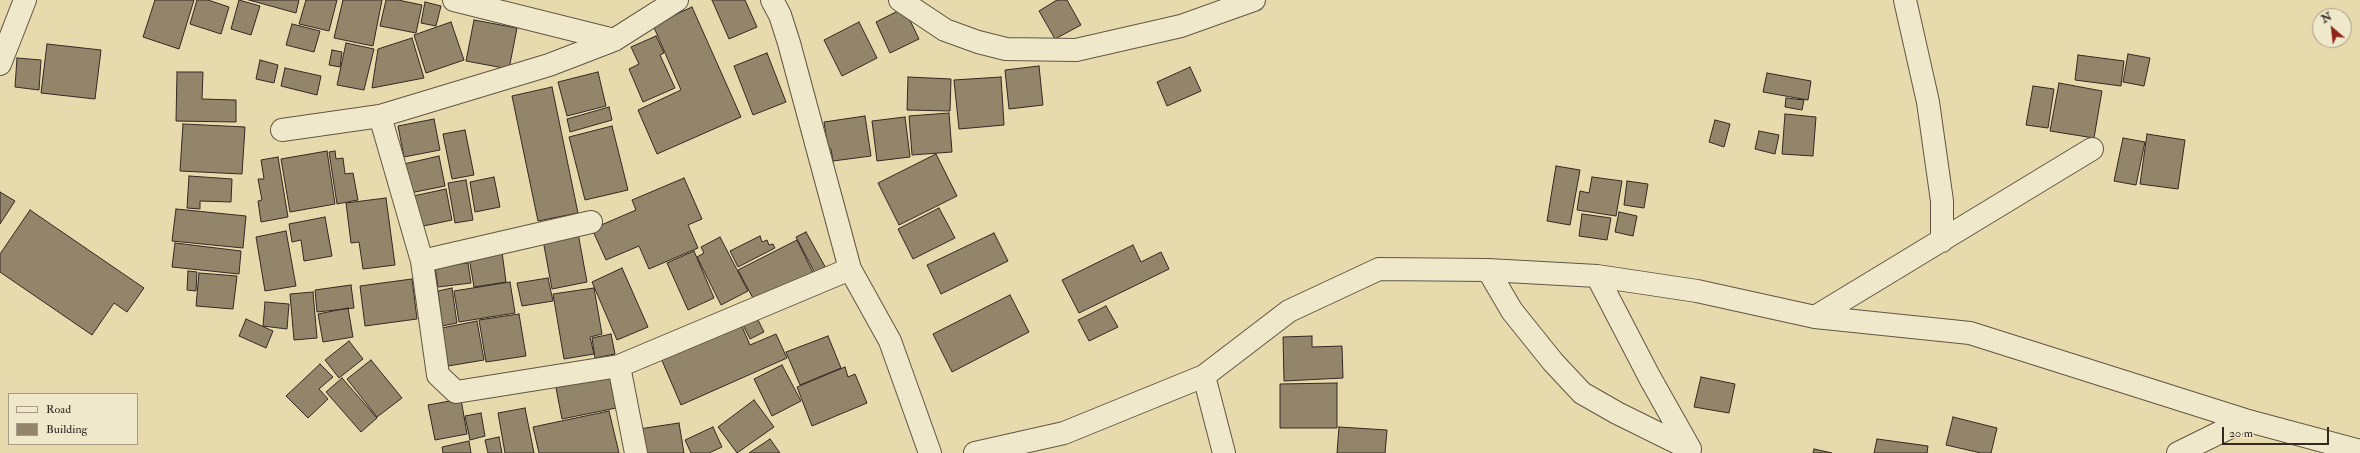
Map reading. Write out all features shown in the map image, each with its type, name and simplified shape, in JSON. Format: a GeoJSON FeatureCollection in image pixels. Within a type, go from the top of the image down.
{"type":"FeatureCollection","features":[{"type":"Feature","properties":{"kind":"street"},"geometry":{"type":"LineString","coordinates":[[0,64],[25,0]]}},
{"type":"Feature","properties":{"kind":"street"},"geometry":{"type":"LineString","coordinates":[[454,0],[614,40]]}},
{"type":"Feature","properties":{"kind":"street"},"geometry":{"type":"LineString","coordinates":[[282,130],[380,116],[549,65],[614,40],[677,0]]}},
{"type":"Feature","properties":{"kind":"street"},"geometry":{"type":"LineString","coordinates":[[772,0],[780,15],[789,43],[850,269],[890,341],[930,453]]}},
{"type":"Feature","properties":{"kind":"street"},"geometry":{"type":"LineString","coordinates":[[900,0],[944,30],[978,42],[1006,49],[1076,50],[1181,26],[1254,0]]}},
{"type":"Feature","properties":{"kind":"street"},"geometry":{"type":"LineString","coordinates":[[1905,0],[1928,102],[1942,202],[1942,241]]}},
{"type":"Feature","properties":{"kind":"street"},"geometry":{"type":"LineString","coordinates":[[380,116],[422,261],[438,375],[456,392],[619,366],[850,269]]}},
{"type":"Feature","properties":{"kind":"street"},"geometry":{"type":"LineString","coordinates":[[1815,317],[2092,149]]}},
{"type":"Feature","properties":{"kind":"street"},"geometry":{"type":"LineString","coordinates":[[422,261],[591,222]]}},
{"type":"Feature","properties":{"kind":"street"},"geometry":{"type":"LineString","coordinates":[[975,453],[1064,433],[1204,376],[1289,311],[1379,269],[1488,270],[1597,276],[1698,291],[1815,317],[1970,333],[2245,420],[2360,451]]}},
{"type":"Feature","properties":{"kind":"street"},"geometry":{"type":"LineString","coordinates":[[1488,270],[1512,311],[1553,362],[1582,393],[1617,413],[1692,450]]}},
{"type":"Feature","properties":{"kind":"street"},"geometry":{"type":"LineString","coordinates":[[1597,276],[1692,450]]}},
{"type":"Feature","properties":{"kind":"street"},"geometry":{"type":"LineString","coordinates":[[619,366],[636,453]]}},
{"type":"Feature","properties":{"kind":"street"},"geometry":{"type":"LineString","coordinates":[[1204,376],[1224,453]]}},
{"type":"Feature","properties":{"kind":"street"},"geometry":{"type":"LineString","coordinates":[[2178,453],[2245,420]]}},
{"type":"Feature","properties":{"kind":"building"},"geometry":{"type":"Polygon","coordinates":[[[155,0],[194,0],[179,49],[143,37],[155,0]]]}},
{"type":"Feature","properties":{"kind":"building"},"geometry":{"type":"Polygon","coordinates":[[[197,0],[208,0],[229,7],[221,34],[190,24],[197,0]]]}},
{"type":"Feature","properties":{"kind":"building"},"geometry":{"type":"Polygon","coordinates":[[[239,0],[260,6],[251,35],[231,29],[239,0]]]}},
{"type":"Feature","properties":{"kind":"building"},"geometry":{"type":"Polygon","coordinates":[[[249,0],[299,0],[296,13],[249,0]]]}},
{"type":"Feature","properties":{"kind":"building"},"geometry":{"type":"Polygon","coordinates":[[[306,0],[337,0],[329,31],[299,24],[306,0]]]}},
{"type":"Feature","properties":{"kind":"building"},"geometry":{"type":"Polygon","coordinates":[[[343,0],[382,0],[373,46],[334,38],[343,0]]]}},
{"type":"Feature","properties":{"kind":"building"},"geometry":{"type":"Polygon","coordinates":[[[386,0],[398,0],[422,5],[416,33],[380,26],[386,0]]]}},
{"type":"Feature","properties":{"kind":"building"},"geometry":{"type":"Polygon","coordinates":[[[712,0],[745,0],[757,27],[729,39],[712,0]]]}},
{"type":"Feature","properties":{"kind":"building"},"geometry":{"type":"Polygon","coordinates":[[[1057,0],[1067,0],[1081,25],[1055,39],[1039,11],[1057,0]]]}},
{"type":"Feature","properties":{"kind":"building"},"geometry":{"type":"Polygon","coordinates":[[[425,2],[441,6],[436,26],[421,23],[425,2]]]}},
{"type":"Feature","properties":{"kind":"building"},"geometry":{"type":"Polygon","coordinates":[[[692,7],[741,117],[657,154],[638,110],[681,90],[653,25],[692,7]]]}},
{"type":"Feature","properties":{"kind":"building"},"geometry":{"type":"Polygon","coordinates":[[[904,8],[919,39],[890,53],[876,22],[904,8]]]}},
{"type":"Feature","properties":{"kind":"building"},"geometry":{"type":"Polygon","coordinates":[[[474,20],[517,28],[509,69],[466,61],[474,20]]]}},
{"type":"Feature","properties":{"kind":"building"},"geometry":{"type":"Polygon","coordinates":[[[451,22],[464,60],[426,73],[414,35],[451,22]]]}},
{"type":"Feature","properties":{"kind":"building"},"geometry":{"type":"Polygon","coordinates":[[[859,22],[877,58],[842,76],[824,40],[859,22]]]}},
{"type":"Feature","properties":{"kind":"building"},"geometry":{"type":"Polygon","coordinates":[[[292,24],[320,31],[314,52],[286,45],[292,24]]]}},
{"type":"Feature","properties":{"kind":"building"},"geometry":{"type":"Polygon","coordinates":[[[656,36],[664,53],[660,55],[675,88],[643,102],[629,69],[639,64],[631,47],[656,36]]]}},
{"type":"Feature","properties":{"kind":"building"},"geometry":{"type":"Polygon","coordinates":[[[412,38],[424,78],[372,88],[378,49],[412,38]]]}},
{"type":"Feature","properties":{"kind":"building"},"geometry":{"type":"Polygon","coordinates":[[[346,43],[374,49],[364,90],[337,85],[346,43]]]}},
{"type":"Feature","properties":{"kind":"building"},"geometry":{"type":"Polygon","coordinates":[[[47,44],[101,50],[95,99],[41,93],[47,44]]]}},
{"type":"Feature","properties":{"kind":"building"},"geometry":{"type":"Polygon","coordinates":[[[332,50],[342,52],[340,67],[329,65],[332,50]]]}},
{"type":"Feature","properties":{"kind":"building"},"geometry":{"type":"Polygon","coordinates":[[[767,53],[786,102],[753,115],[734,66],[767,53]]]}},
{"type":"Feature","properties":{"kind":"building"},"geometry":{"type":"Polygon","coordinates":[[[2128,54],[2150,58],[2144,86],[2123,82],[2128,54]]]}},
{"type":"Feature","properties":{"kind":"building"},"geometry":{"type":"Polygon","coordinates":[[[2078,55],[2124,61],[2121,86],[2075,80],[2078,55]]]}},
{"type":"Feature","properties":{"kind":"building"},"geometry":{"type":"Polygon","coordinates":[[[17,58],[41,60],[39,90],[15,87],[17,58]]]}},
{"type":"Feature","properties":{"kind":"building"},"geometry":{"type":"Polygon","coordinates":[[[260,60],[278,65],[274,83],[256,79],[260,60]]]}},
{"type":"Feature","properties":{"kind":"building"},"geometry":{"type":"Polygon","coordinates":[[[1039,66],[1043,105],[1009,109],[1005,70],[1039,66]]]}},
{"type":"Feature","properties":{"kind":"building"},"geometry":{"type":"Polygon","coordinates":[[[1190,67],[1201,91],[1167,106],[1157,82],[1190,67]]]}},
{"type":"Feature","properties":{"kind":"building"},"geometry":{"type":"Polygon","coordinates":[[[285,68],[321,76],[317,95],[281,86],[285,68]]]}},
{"type":"Feature","properties":{"kind":"building"},"geometry":{"type":"Polygon","coordinates":[[[177,72],[203,72],[202,99],[236,100],[236,122],[176,121],[177,72]]]}},
{"type":"Feature","properties":{"kind":"building"},"geometry":{"type":"Polygon","coordinates":[[[598,72],[606,106],[567,116],[558,82],[598,72]]]}},
{"type":"Feature","properties":{"kind":"building"},"geometry":{"type":"Polygon","coordinates":[[[1767,73],[1811,81],[1808,100],[1763,92],[1767,73]]]}},
{"type":"Feature","properties":{"kind":"building"},"geometry":{"type":"Polygon","coordinates":[[[908,77],[951,79],[950,111],[907,110],[908,77]]]}},
{"type":"Feature","properties":{"kind":"building"},"geometry":{"type":"Polygon","coordinates":[[[1001,77],[1004,125],[959,129],[954,80],[1001,77]]]}},
{"type":"Feature","properties":{"kind":"building"},"geometry":{"type":"Polygon","coordinates":[[[2059,83],[2102,91],[2094,138],[2050,131],[2059,83]]]}},
{"type":"Feature","properties":{"kind":"building"},"geometry":{"type":"Polygon","coordinates":[[[2033,86],[2054,89],[2048,128],[2026,125],[2033,86]]]}},
{"type":"Feature","properties":{"kind":"building"},"geometry":{"type":"Polygon","coordinates":[[[552,87],[578,213],[538,221],[512,96],[552,87]]]}},
{"type":"Feature","properties":{"kind":"building"},"geometry":{"type":"Polygon","coordinates":[[[1786,98],[1804,100],[1802,110],[1785,107],[1786,98]]]}},
{"type":"Feature","properties":{"kind":"building"},"geometry":{"type":"Polygon","coordinates":[[[609,107],[612,120],[570,132],[567,119],[609,107]]]}},
{"type":"Feature","properties":{"kind":"building"},"geometry":{"type":"Polygon","coordinates":[[[949,113],[952,152],[912,155],[909,116],[949,113]]]}},
{"type":"Feature","properties":{"kind":"building"},"geometry":{"type":"Polygon","coordinates":[[[1785,114],[1816,117],[1813,156],[1782,154],[1785,114]]]}},
{"type":"Feature","properties":{"kind":"building"},"geometry":{"type":"Polygon","coordinates":[[[865,116],[871,156],[833,161],[831,149],[828,149],[824,122],[865,116]]]}},
{"type":"Feature","properties":{"kind":"building"},"geometry":{"type":"Polygon","coordinates":[[[905,117],[910,157],[877,161],[872,121],[905,117]]]}},
{"type":"Feature","properties":{"kind":"building"},"geometry":{"type":"Polygon","coordinates":[[[434,119],[440,150],[404,157],[398,126],[434,119]]]}},
{"type":"Feature","properties":{"kind":"building"},"geometry":{"type":"Polygon","coordinates":[[[1715,120],[1730,124],[1724,147],[1709,142],[1715,120]]]}},
{"type":"Feature","properties":{"kind":"building"},"geometry":{"type":"Polygon","coordinates":[[[183,124],[245,127],[242,174],[180,171],[183,124]]]}},
{"type":"Feature","properties":{"kind":"building"},"geometry":{"type":"Polygon","coordinates":[[[612,126],[628,190],[585,200],[569,137],[612,126]]]}},
{"type":"Feature","properties":{"kind":"building"},"geometry":{"type":"Polygon","coordinates":[[[465,130],[474,175],[452,179],[443,134],[465,130]]]}},
{"type":"Feature","properties":{"kind":"building"},"geometry":{"type":"Polygon","coordinates":[[[1759,131],[1779,135],[1775,154],[1755,149],[1759,131]]]}},
{"type":"Feature","properties":{"kind":"building"},"geometry":{"type":"Polygon","coordinates":[[[2147,134],[2185,140],[2178,189],[2140,184],[2147,134]]]}},
{"type":"Feature","properties":{"kind":"building"},"geometry":{"type":"Polygon","coordinates":[[[2123,138],[2145,142],[2136,185],[2114,181],[2123,138]]]}},
{"type":"Feature","properties":{"kind":"building"},"geometry":{"type":"Polygon","coordinates":[[[327,151],[335,204],[290,212],[281,159],[327,151]]]}},
{"type":"Feature","properties":{"kind":"building"},"geometry":{"type":"Polygon","coordinates":[[[335,151],[336,159],[343,158],[345,174],[353,173],[358,200],[337,204],[329,152],[335,151]]]}},
{"type":"Feature","properties":{"kind":"building"},"geometry":{"type":"Polygon","coordinates":[[[936,154],[957,196],[899,225],[878,183],[936,154]]]}},
{"type":"Feature","properties":{"kind":"building"},"geometry":{"type":"Polygon","coordinates":[[[439,156],[445,186],[410,193],[404,164],[439,156]]]}},
{"type":"Feature","properties":{"kind":"building"},"geometry":{"type":"Polygon","coordinates":[[[278,157],[288,217],[261,222],[258,201],[262,200],[258,179],[264,179],[261,160],[278,157]]]}},
{"type":"Feature","properties":{"kind":"building"},"geometry":{"type":"Polygon","coordinates":[[[1556,166],[1580,170],[1570,225],[1547,221],[1556,166]]]}},
{"type":"Feature","properties":{"kind":"building"},"geometry":{"type":"Polygon","coordinates":[[[189,176],[232,179],[231,202],[200,201],[200,209],[187,208],[189,176]]]}},
{"type":"Feature","properties":{"kind":"building"},"geometry":{"type":"Polygon","coordinates":[[[494,177],[500,207],[475,212],[470,182],[494,177]]]}},
{"type":"Feature","properties":{"kind":"building"},"geometry":{"type":"Polygon","coordinates":[[[1592,177],[1622,181],[1616,216],[1577,210],[1580,191],[1589,193],[1592,177]]]}},
{"type":"Feature","properties":{"kind":"building"},"geometry":{"type":"Polygon","coordinates":[[[684,178],[702,219],[688,225],[698,248],[649,269],[639,246],[606,260],[592,229],[636,210],[632,200],[684,178]]]}},
{"type":"Feature","properties":{"kind":"building"},"geometry":{"type":"Polygon","coordinates":[[[466,180],[473,220],[455,223],[448,183],[466,180]]]}},
{"type":"Feature","properties":{"kind":"building"},"geometry":{"type":"Polygon","coordinates":[[[1627,181],[1648,184],[1644,208],[1624,205],[1627,181]]]}},
{"type":"Feature","properties":{"kind":"building"},"geometry":{"type":"Polygon","coordinates":[[[446,189],[452,220],[419,227],[413,196],[446,189]]]}},
{"type":"Feature","properties":{"kind":"building"},"geometry":{"type":"Polygon","coordinates":[[[0,192],[15,201],[0,224],[0,192]]]}},
{"type":"Feature","properties":{"kind":"building"},"geometry":{"type":"Polygon","coordinates":[[[386,198],[395,265],[363,269],[359,242],[351,243],[346,203],[386,198]]]}},
{"type":"Feature","properties":{"kind":"building"},"geometry":{"type":"Polygon","coordinates":[[[939,208],[955,238],[913,259],[898,229],[939,208]]]}},
{"type":"Feature","properties":{"kind":"building"},"geometry":{"type":"Polygon","coordinates":[[[176,209],[246,216],[243,248],[172,241],[176,209]]]}},
{"type":"Feature","properties":{"kind":"building"},"geometry":{"type":"Polygon","coordinates":[[[30,210],[144,288],[127,312],[114,303],[92,335],[0,272],[0,254],[30,210]]]}},
{"type":"Feature","properties":{"kind":"building"},"geometry":{"type":"Polygon","coordinates":[[[1619,212],[1637,216],[1633,236],[1615,232],[1619,212]]]}},
{"type":"Feature","properties":{"kind":"building"},"geometry":{"type":"Polygon","coordinates":[[[1582,214],[1611,218],[1607,240],[1579,236],[1582,214]]]}},
{"type":"Feature","properties":{"kind":"building"},"geometry":{"type":"Polygon","coordinates":[[[325,217],[332,256],[304,261],[301,240],[292,242],[289,224],[325,217]]]}},
{"type":"Feature","properties":{"kind":"building"},"geometry":{"type":"Polygon","coordinates":[[[286,231],[296,286],[265,291],[256,237],[286,231]]]}},
{"type":"Feature","properties":{"kind":"building"},"geometry":{"type":"Polygon","coordinates":[[[806,232],[828,272],[817,277],[796,237],[806,232]]]}},
{"type":"Feature","properties":{"kind":"building"},"geometry":{"type":"Polygon","coordinates":[[[578,233],[587,282],[552,289],[543,240],[578,233]]]}},
{"type":"Feature","properties":{"kind":"building"},"geometry":{"type":"Polygon","coordinates":[[[994,233],[1008,261],[941,294],[927,265],[994,233]]]}},
{"type":"Feature","properties":{"kind":"building"},"geometry":{"type":"Polygon","coordinates":[[[760,236],[762,242],[767,240],[769,245],[773,244],[775,248],[738,267],[730,251],[760,236]]]}},
{"type":"Feature","properties":{"kind":"building"},"geometry":{"type":"Polygon","coordinates":[[[720,237],[748,291],[721,305],[697,257],[704,253],[701,247],[720,237]]]}},
{"type":"Feature","properties":{"kind":"building"},"geometry":{"type":"Polygon","coordinates":[[[797,240],[813,273],[755,302],[738,270],[797,240]]]}},
{"type":"Feature","properties":{"kind":"building"},"geometry":{"type":"Polygon","coordinates":[[[175,243],[241,251],[239,274],[172,267],[175,243]]]}},
{"type":"Feature","properties":{"kind":"building"},"geometry":{"type":"Polygon","coordinates":[[[1133,245],[1141,262],[1161,252],[1169,269],[1079,313],[1062,280],[1133,245]]]}},
{"type":"Feature","properties":{"kind":"building"},"geometry":{"type":"Polygon","coordinates":[[[694,251],[714,298],[688,310],[667,263],[694,251]]]}},
{"type":"Feature","properties":{"kind":"building"},"geometry":{"type":"Polygon","coordinates":[[[502,252],[506,282],[474,287],[469,257],[502,252]]]}},
{"type":"Feature","properties":{"kind":"building"},"geometry":{"type":"Polygon","coordinates":[[[468,263],[471,283],[438,287],[435,267],[468,263]]]}},
{"type":"Feature","properties":{"kind":"building"},"geometry":{"type":"Polygon","coordinates":[[[622,268],[648,327],[617,340],[592,282],[622,268]]]}},
{"type":"Feature","properties":{"kind":"building"},"geometry":{"type":"Polygon","coordinates":[[[188,271],[197,272],[196,291],[187,290],[188,271]]]}},
{"type":"Feature","properties":{"kind":"building"},"geometry":{"type":"Polygon","coordinates":[[[199,273],[237,276],[233,309],[196,306],[199,273]]]}},
{"type":"Feature","properties":{"kind":"building"},"geometry":{"type":"Polygon","coordinates":[[[548,278],[553,301],[522,306],[517,283],[548,278]]]}},
{"type":"Feature","properties":{"kind":"building"},"geometry":{"type":"Polygon","coordinates":[[[412,279],[417,319],[365,326],[360,286],[412,279]]]}},
{"type":"Feature","properties":{"kind":"building"},"geometry":{"type":"Polygon","coordinates":[[[510,282],[515,313],[459,322],[454,291],[510,282]]]}},
{"type":"Feature","properties":{"kind":"building"},"geometry":{"type":"Polygon","coordinates":[[[351,285],[354,308],[317,312],[315,290],[351,285]]]}},
{"type":"Feature","properties":{"kind":"building"},"geometry":{"type":"Polygon","coordinates":[[[452,288],[457,323],[442,326],[438,291],[452,288]]]}},
{"type":"Feature","properties":{"kind":"building"},"geometry":{"type":"Polygon","coordinates":[[[594,288],[602,334],[590,337],[594,354],[564,359],[553,294],[594,288]]]}},
{"type":"Feature","properties":{"kind":"building"},"geometry":{"type":"Polygon","coordinates":[[[313,292],[317,338],[294,340],[290,294],[313,292]]]}},
{"type":"Feature","properties":{"kind":"building"},"geometry":{"type":"Polygon","coordinates":[[[1010,295],[1029,332],[952,372],[933,334],[1010,295]]]}},
{"type":"Feature","properties":{"kind":"building"},"geometry":{"type":"Polygon","coordinates":[[[265,302],[289,304],[287,329],[263,326],[265,302]]]}},
{"type":"Feature","properties":{"kind":"building"},"geometry":{"type":"Polygon","coordinates":[[[1106,306],[1118,327],[1089,341],[1078,320],[1106,306]]]}},
{"type":"Feature","properties":{"kind":"building"},"geometry":{"type":"Polygon","coordinates":[[[348,308],[353,337],[323,342],[318,314],[348,308]]]}},
{"type":"Feature","properties":{"kind":"building"},"geometry":{"type":"Polygon","coordinates":[[[519,314],[526,356],[486,362],[479,320],[519,314]]]}},
{"type":"Feature","properties":{"kind":"building"},"geometry":{"type":"Polygon","coordinates":[[[757,318],[764,332],[750,339],[743,325],[757,318]]]}},
{"type":"Feature","properties":{"kind":"building"},"geometry":{"type":"Polygon","coordinates":[[[246,319],[273,331],[266,348],[239,336],[246,319]]]}},
{"type":"Feature","properties":{"kind":"building"},"geometry":{"type":"Polygon","coordinates":[[[477,321],[484,360],[448,366],[442,328],[477,321]]]}},
{"type":"Feature","properties":{"kind":"building"},"geometry":{"type":"Polygon","coordinates":[[[740,322],[750,345],[776,334],[787,358],[681,405],[660,356],[740,322]]]}},
{"type":"Feature","properties":{"kind":"building"},"geometry":{"type":"Polygon","coordinates":[[[611,334],[615,354],[595,358],[592,338],[611,334]]]}},
{"type":"Feature","properties":{"kind":"building"},"geometry":{"type":"Polygon","coordinates":[[[828,336],[841,368],[800,385],[786,352],[828,336]]]}},
{"type":"Feature","properties":{"kind":"building"},"geometry":{"type":"Polygon","coordinates":[[[1312,336],[1312,347],[1342,346],[1343,378],[1284,381],[1283,337],[1312,336]]]}},
{"type":"Feature","properties":{"kind":"building"},"geometry":{"type":"Polygon","coordinates":[[[349,341],[363,359],[339,378],[325,360],[349,341]]]}},
{"type":"Feature","properties":{"kind":"building"},"geometry":{"type":"Polygon","coordinates":[[[371,360],[402,398],[377,417],[347,379],[371,360]]]}},
{"type":"Feature","properties":{"kind":"building"},"geometry":{"type":"Polygon","coordinates":[[[320,364],[333,377],[319,389],[328,399],[308,418],[286,396],[320,364]]]}},
{"type":"Feature","properties":{"kind":"building"},"geometry":{"type":"Polygon","coordinates":[[[782,365],[801,401],[772,416],[754,379],[782,365]]]}},
{"type":"Feature","properties":{"kind":"building"},"geometry":{"type":"Polygon","coordinates":[[[845,367],[848,377],[855,374],[867,403],[812,426],[797,387],[845,367]]]}},
{"type":"Feature","properties":{"kind":"building"},"geometry":{"type":"Polygon","coordinates":[[[609,373],[616,408],[562,419],[555,383],[609,373]]]}},
{"type":"Feature","properties":{"kind":"building"},"geometry":{"type":"Polygon","coordinates":[[[1701,377],[1735,384],[1729,413],[1694,407],[1701,377]]]}},
{"type":"Feature","properties":{"kind":"building"},"geometry":{"type":"Polygon","coordinates":[[[342,378],[377,418],[361,432],[326,392],[342,378]]]}},
{"type":"Feature","properties":{"kind":"building"},"geometry":{"type":"Polygon","coordinates":[[[1337,383],[1337,428],[1280,428],[1280,384],[1337,383]]]}},
{"type":"Feature","properties":{"kind":"building"},"geometry":{"type":"Polygon","coordinates":[[[461,399],[467,434],[435,440],[428,405],[461,399]]]}},
{"type":"Feature","properties":{"kind":"building"},"geometry":{"type":"Polygon","coordinates":[[[754,400],[774,427],[737,453],[718,427],[754,400]]]}},
{"type":"Feature","properties":{"kind":"building"},"geometry":{"type":"Polygon","coordinates":[[[525,408],[534,453],[505,453],[498,413],[525,408]]]}},
{"type":"Feature","properties":{"kind":"building"},"geometry":{"type":"Polygon","coordinates":[[[609,411],[619,453],[539,453],[533,427],[609,411]]]}},
{"type":"Feature","properties":{"kind":"building"},"geometry":{"type":"Polygon","coordinates":[[[481,413],[485,436],[470,440],[465,416],[481,413]]]}},
{"type":"Feature","properties":{"kind":"building"},"geometry":{"type":"Polygon","coordinates":[[[1953,417],[1997,428],[1991,453],[1981,453],[1946,445],[1953,417]]]}},
{"type":"Feature","properties":{"kind":"building"},"geometry":{"type":"Polygon","coordinates":[[[679,423],[684,453],[643,453],[639,429],[679,423]]]}},
{"type":"Feature","properties":{"kind":"building"},"geometry":{"type":"Polygon","coordinates":[[[713,427],[722,447],[709,453],[691,453],[685,440],[713,427]]]}},
{"type":"Feature","properties":{"kind":"building"},"geometry":{"type":"Polygon","coordinates":[[[1339,427],[1387,430],[1385,453],[1337,453],[1339,427]]]}},
{"type":"Feature","properties":{"kind":"building"},"geometry":{"type":"Polygon","coordinates":[[[499,437],[502,453],[488,453],[485,440],[499,437]]]}},
{"type":"Feature","properties":{"kind":"building"},"geometry":{"type":"Polygon","coordinates":[[[770,439],[780,453],[749,453],[770,439]]]}},
{"type":"Feature","properties":{"kind":"building"},"geometry":{"type":"Polygon","coordinates":[[[1877,439],[1928,446],[1927,453],[1874,453],[1877,439]]]}},
{"type":"Feature","properties":{"kind":"building"},"geometry":{"type":"Polygon","coordinates":[[[469,441],[471,453],[443,453],[442,447],[469,441]]]}},
{"type":"Feature","properties":{"kind":"building"},"geometry":{"type":"Polygon","coordinates":[[[1814,449],[1832,453],[1813,453],[1814,449]]]}}]}
